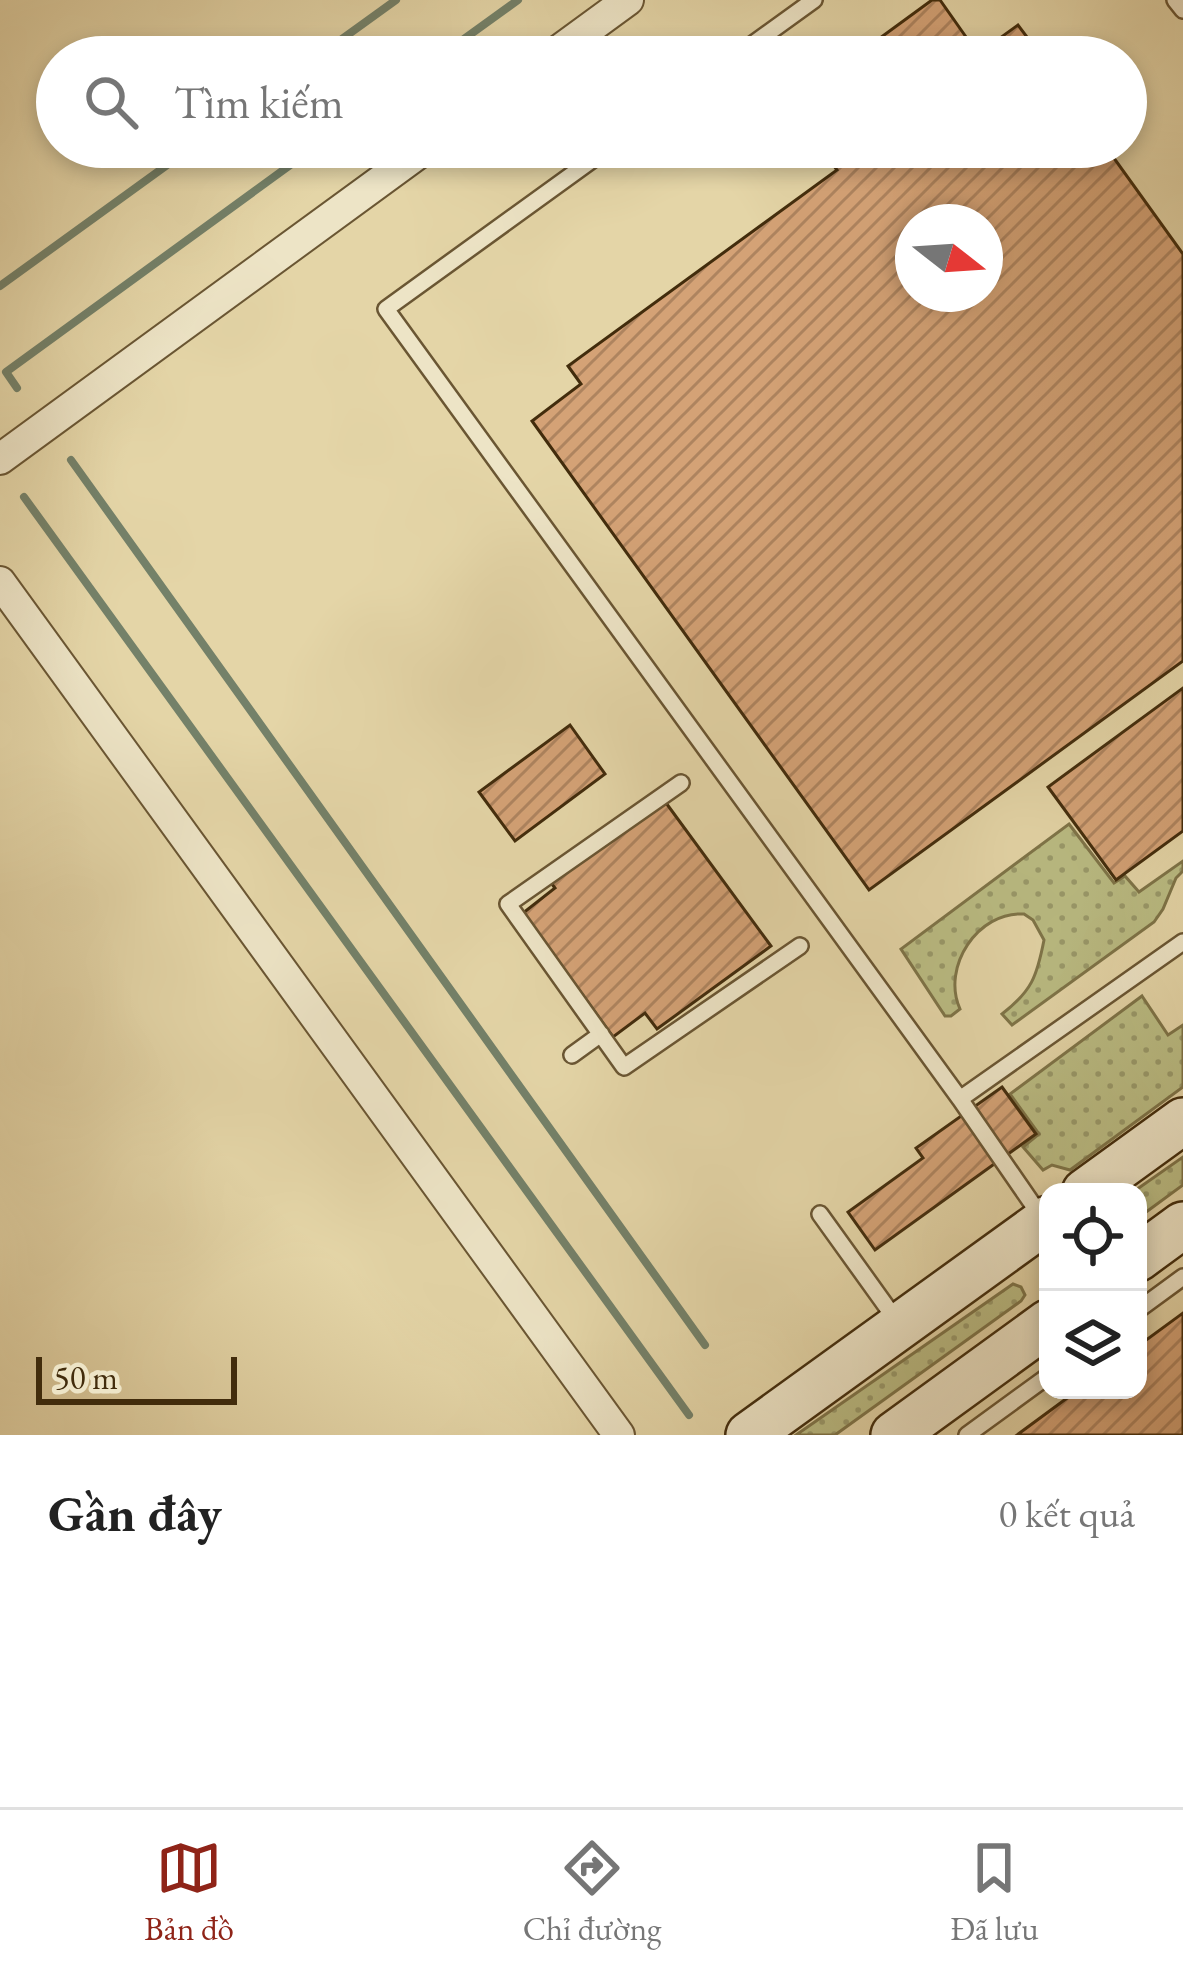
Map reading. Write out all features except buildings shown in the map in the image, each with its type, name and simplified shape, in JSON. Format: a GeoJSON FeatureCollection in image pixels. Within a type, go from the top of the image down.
{"type":"FeatureCollection","features":[{"type":"Feature","properties":{"kind":"street"},"geometry":{"type":"LineString","coordinates":[[579,36],[628,0]]}},
{"type":"Feature","properties":{"kind":"street"},"geometry":{"type":"LineString","coordinates":[[0,459],[398,168]]}},
{"type":"Feature","properties":{"kind":"street"},"geometry":{"type":"LineString","coordinates":[[0,582],[619,1435]]}},
{"type":"Feature","properties":{"kind":"street"},"geometry":{"type":"LineString","coordinates":[[1097,1183],[1183,1121]]}},
{"type":"Feature","properties":{"kind":"street"},"geometry":{"type":"LineString","coordinates":[[1147,1252],[1183,1226]]}},
{"type":"Feature","properties":{"kind":"street"},"geometry":{"type":"LineString","coordinates":[[749,1435],[1039,1228]]}},
{"type":"Feature","properties":{"kind":"street"},"geometry":{"type":"LineString","coordinates":[[894,1435],[1039,1330]]}},
{"type":"Feature","properties":{"kind":"lane"},"geometry":{"type":"LineString","coordinates":[[764,36],[814,0]]}},
{"type":"Feature","properties":{"kind":"lane"},"geometry":{"type":"LineString","coordinates":[[1175,0],[1183,10]]}},
{"type":"Feature","properties":{"kind":"lane"},"geometry":{"type":"LineString","coordinates":[[581,168],[386,309],[1039,1211]]}},
{"type":"Feature","properties":{"kind":"lane"},"geometry":{"type":"LineString","coordinates":[[681,783],[508,904],[624,1067],[800,946]]}},
{"type":"Feature","properties":{"kind":"lane"},"geometry":{"type":"LineString","coordinates":[[960,1100],[1183,941]]}},
{"type":"Feature","properties":{"kind":"lane"},"geometry":{"type":"LineString","coordinates":[[572,1054],[601,1034]]}},
{"type":"Feature","properties":{"kind":"lane"},"geometry":{"type":"LineString","coordinates":[[820,1214],[900,1326]]}},
{"type":"Feature","properties":{"kind":"lane"},"geometry":{"type":"LineString","coordinates":[[1147,1303],[1183,1277]]}},
{"type":"Feature","properties":{"kind":"lane"},"geometry":{"type":"LineString","coordinates":[[967,1435],[1039,1383]]}},
{"type":"Feature","properties":{"kind":"green space"},"geometry":{"type":"Polygon","coordinates":[[[1069,824],[1114,883],[1125,876],[1139,892],[1183,861],[1183,871],[1163,909],[1154,922],[1012,1025],[1002,1014],[1032,982],[1044,940],[1024,914],[992,922],[960,960],[955,993],[960,1009],[945,1016],[901,949],[1069,824]]]}},
{"type":"Feature","properties":{"kind":"green space"},"geometry":{"type":"Polygon","coordinates":[[[1142,996],[1168,1035],[1183,1025],[1183,1087],[1070,1170],[1052,1165],[1043,1170],[1023,1147],[1039,1134],[1010,1094],[1142,996]]]}},
{"type":"Feature","properties":{"kind":"green space"},"geometry":{"type":"Polygon","coordinates":[[[1183,1157],[1183,1185],[1147,1211],[1146,1183],[1183,1157]]]}},
{"type":"Feature","properties":{"kind":"green space"},"geometry":{"type":"Polygon","coordinates":[[[1013,1284],[1025,1295],[1021,1301],[835,1435],[796,1435],[1013,1284]]]}},
{"type":"Feature","properties":{"kind":"waterway"},"geometry":{"type":"LineString","coordinates":[[346,36],[396,0]]}},
{"type":"Feature","properties":{"kind":"waterway"},"geometry":{"type":"LineString","coordinates":[[468,36],[518,0]]}},
{"type":"Feature","properties":{"kind":"waterway"},"geometry":{"type":"LineString","coordinates":[[0,286],[163,168]]}},
{"type":"Feature","properties":{"kind":"waterway"},"geometry":{"type":"LineString","coordinates":[[17,388],[6,372],[286,168]]}},
{"type":"Feature","properties":{"kind":"waterway"},"geometry":{"type":"LineString","coordinates":[[71,460],[705,1345]]}},
{"type":"Feature","properties":{"kind":"waterway"},"geometry":{"type":"LineString","coordinates":[[24,497],[689,1415]]}}]}
